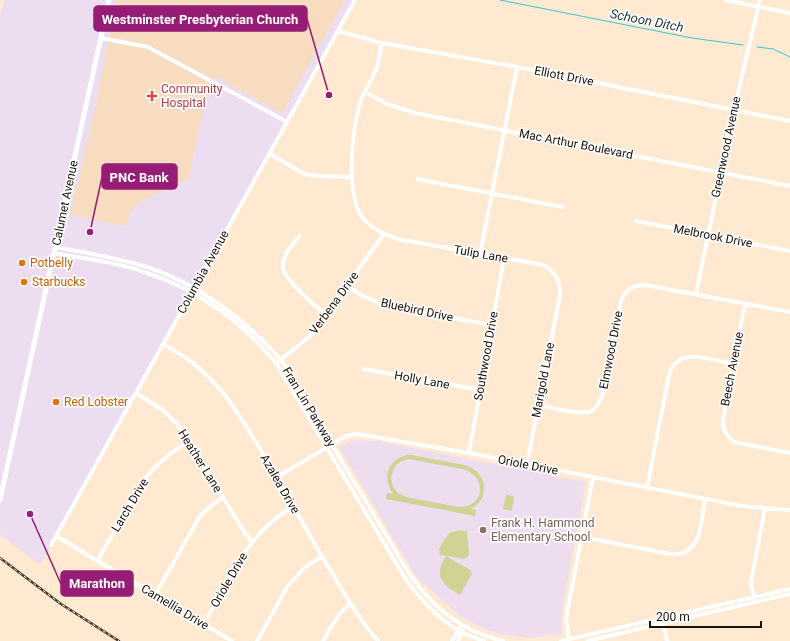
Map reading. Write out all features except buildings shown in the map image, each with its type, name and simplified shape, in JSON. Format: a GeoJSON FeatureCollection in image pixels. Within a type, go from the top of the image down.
{"type":"FeatureCollection","features":[{"type":"Feature","properties":{"kind":"main road","name":"Calumet Avenue"},"geometry":{"type":"LineString","coordinates":[[0,500],[109,0]]}},
{"type":"Feature","properties":{"kind":"street","name":"Columbia Avenue"},"geometry":{"type":"LineString","coordinates":[[51,545],[355,0]]}},
{"type":"Feature","properties":{"kind":"street"},"geometry":{"type":"LineString","coordinates":[[725,0],[790,13]]}},
{"type":"Feature","properties":{"kind":"street","name":"Greenwood Avenue"},"geometry":{"type":"LineString","coordinates":[[696,294],[720,173],[760,0]]}},
{"type":"Feature","properties":{"kind":"street","name":"Elliott Drive"},"geometry":{"type":"LineString","coordinates":[[338,31],[382,43],[517,67],[790,121]]}},
{"type":"Feature","properties":{"kind":"street"},"geometry":{"type":"LineString","coordinates":[[101,38],[152,49],[287,122]]}},
{"type":"Feature","properties":{"kind":"street","name":"Tulip Lane"},"geometry":{"type":"LineString","coordinates":[[382,43],[376,67],[361,101],[355,128],[352,176],[353,191],[361,214],[372,227],[397,239],[544,266],[553,271],[560,283],[560,295]]}},
{"type":"Feature","properties":{"kind":"street"},"geometry":{"type":"LineString","coordinates":[[480,254],[517,67]]}},
{"type":"Feature","properties":{"kind":"street","name":"Mac Arthur Boulevard"},"geometry":{"type":"LineString","coordinates":[[365,92],[388,104],[415,113],[790,186]]}},
{"type":"Feature","properties":{"kind":"street"},"geometry":{"type":"LineString","coordinates":[[270,154],[304,174],[317,176],[352,176]]}},
{"type":"Feature","properties":{"kind":"street"},"geometry":{"type":"LineString","coordinates":[[417,179],[562,207]]}},
{"type":"Feature","properties":{"kind":"street","name":"Melbrook Drive"},"geometry":{"type":"LineString","coordinates":[[636,222],[708,234],[790,251]]}},
{"type":"Feature","properties":{"kind":"street","name":"Verbena Drive"},"geometry":{"type":"LineString","coordinates":[[276,364],[309,337],[324,314],[384,234]]}},
{"type":"Feature","properties":{"kind":"street"},"geometry":{"type":"LineString","coordinates":[[300,236],[293,243],[284,260],[283,268],[285,274],[324,314]]}},
{"type":"Feature","properties":{"kind":"street","name":"Fran Lin Parkway"},"geometry":{"type":"LineString","coordinates":[[56,246],[122,260],[174,277],[194,288],[249,326],[281,360],[410,575],[423,593],[446,615],[463,626],[477,633],[503,641]]}},
{"type":"Feature","properties":{"kind":"street","name":"Fran Lin Parkway"},"geometry":{"type":"LineString","coordinates":[[54,253],[147,272],[171,282],[191,293],[220,310],[246,330],[276,364],[414,591],[434,612],[460,631],[484,641]]}},
{"type":"Feature","properties":{"kind":"street","name":"Southwood Drive"},"geometry":{"type":"LineString","coordinates":[[469,453],[504,258]]}},
{"type":"Feature","properties":{"kind":"street","name":"Bluebird Drive"},"geometry":{"type":"LineString","coordinates":[[346,285],[361,295],[387,306],[492,325]]}},
{"type":"Feature","properties":{"kind":"street","name":"Elmwood Drive"},"geometry":{"type":"LineString","coordinates":[[538,405],[582,413],[593,410],[603,394],[621,302],[626,292],[635,286],[645,285],[696,294]]}},
{"type":"Feature","properties":{"kind":"street"},"geometry":{"type":"LineString","coordinates":[[696,294],[790,312]]}},
{"type":"Feature","properties":{"kind":"street","name":"Marigold Lane"},"geometry":{"type":"LineString","coordinates":[[527,464],[560,295]]}},
{"type":"Feature","properties":{"kind":"street","name":"Beech Avenue"},"geometry":{"type":"LineString","coordinates":[[745,304],[723,420],[723,428],[726,434],[734,442],[790,453]]}},
{"type":"Feature","properties":{"kind":"street","name":"Azalea Drive"},"geometry":{"type":"LineString","coordinates":[[163,344],[188,359],[217,386],[236,409],[277,477],[321,557],[350,603],[378,641]]}},
{"type":"Feature","properties":{"kind":"street"},"geometry":{"type":"LineString","coordinates":[[647,488],[669,375],[673,364],[682,358],[692,356],[733,364]]}},
{"type":"Feature","properties":{"kind":"street","name":"Holly Lane"},"geometry":{"type":"LineString","coordinates":[[364,369],[480,390]]}},
{"type":"Feature","properties":{"kind":"street","name":"Heather Lane"},"geometry":{"type":"LineString","coordinates":[[136,393],[164,411],[176,423],[189,441],[223,498],[252,542]]}},
{"type":"Feature","properties":{"kind":"street","name":"Oriole Drive"},"geometry":{"type":"LineString","coordinates":[[277,477],[331,444],[346,436],[357,434],[469,453],[742,506],[790,510]]}},
{"type":"Feature","properties":{"kind":"street","name":"Larch Drive"},"geometry":{"type":"LineString","coordinates":[[98,560],[142,482],[154,467],[189,441]]}},
{"type":"Feature","properties":{"kind":"street"},"geometry":{"type":"LineString","coordinates":[[569,640],[566,618],[593,477]]}},
{"type":"Feature","properties":{"kind":"street"},"geometry":{"type":"LineString","coordinates":[[155,595],[200,516],[212,505],[223,498]]}},
{"type":"Feature","properties":{"kind":"street"},"geometry":{"type":"LineString","coordinates":[[582,537],[670,554],[684,554],[692,548],[698,538],[706,499]]}},
{"type":"Feature","properties":{"kind":"street","name":"Oriole Drive"},"geometry":{"type":"LineString","coordinates":[[204,624],[238,562],[252,542],[276,518],[293,507]]}},
{"type":"Feature","properties":{"kind":"street"},"geometry":{"type":"LineString","coordinates":[[755,603],[751,582],[765,508]]}},
{"type":"Feature","properties":{"kind":"street","name":"Camellia Drive"},"geometry":{"type":"LineString","coordinates":[[56,536],[232,641]]}},
{"type":"Feature","properties":{"kind":"street"},"geometry":{"type":"LineString","coordinates":[[257,641],[287,587],[305,567],[321,557]]}},
{"type":"Feature","properties":{"kind":"street"},"geometry":{"type":"LineString","coordinates":[[587,641],[790,589]]}},
{"type":"Feature","properties":{"kind":"street"},"geometry":{"type":"LineString","coordinates":[[561,641],[755,603],[790,594]]}},
{"type":"Feature","properties":{"kind":"street"},"geometry":{"type":"LineString","coordinates":[[323,641],[338,616],[350,603]]}},
{"type":"Feature","properties":{"kind":"street"},"geometry":{"type":"LineString","coordinates":[[662,621],[667,641]]}},
{"type":"Feature","properties":{"kind":"street"},"geometry":{"type":"LineString","coordinates":[[452,641],[463,626]]}},
{"type":"Feature","properties":{"kind":"street"},"geometry":{"type":"LineString","coordinates":[[458,641],[460,631]]}},
{"type":"Feature","properties":{"kind":"shaded area"},"geometry":{"type":"Polygon","coordinates":[[[5,0],[355,0],[40,565],[0,535],[0,14],[5,0]]]}},
{"type":"Feature","properties":{"kind":"shaded area","name":"Community Hospital"},"geometry":{"type":"Polygon","coordinates":[[[116,0],[345,0],[282,113],[216,77],[212,78],[199,127],[189,178],[145,199],[137,205],[130,213],[126,226],[70,215],[94,114],[116,0]]]}},
{"type":"Feature","properties":{"kind":"shaded area","name":"Frank H. Hammond Elementary School"},"geometry":{"type":"Polygon","coordinates":[[[354,440],[377,441],[586,482],[562,611],[562,634],[529,638],[486,630],[461,617],[417,578],[339,447],[354,440]]]}},
{"type":"Feature","properties":{"kind":"green space"},"geometry":{"type":"Polygon","coordinates":[[[406,455],[411,455],[464,465],[472,468],[482,478],[484,485],[482,498],[478,504],[471,509],[476,510],[475,516],[386,499],[387,493],[393,494],[388,482],[388,470],[394,461],[406,455]],[[408,459],[396,465],[391,478],[393,487],[398,493],[406,497],[459,507],[468,506],[478,497],[480,485],[477,478],[463,469],[408,459]]]}},
{"type":"Feature","properties":{"kind":"green space"},"geometry":{"type":"Polygon","coordinates":[[[506,495],[514,496],[512,511],[503,509],[506,495]]]}},
{"type":"Feature","properties":{"kind":"green space"},"geometry":{"type":"Polygon","coordinates":[[[459,530],[467,531],[469,555],[465,559],[440,555],[439,549],[449,533],[459,530]]]}},
{"type":"Feature","properties":{"kind":"green space"},"geometry":{"type":"Polygon","coordinates":[[[446,556],[470,570],[472,574],[460,595],[448,588],[441,579],[440,569],[446,556]]]}},
{"type":"Feature","properties":{"kind":"waterway","name":"Schoon Ditch"},"geometry":{"type":"LineString","coordinates":[[500,0],[692,38],[743,45]]}},
{"type":"Feature","properties":{"kind":"waterway","name":"Schoon Ditch"},"geometry":{"type":"LineString","coordinates":[[757,47],[773,49],[790,57]]}},
{"type":"Feature","properties":{"kind":"railway"},"geometry":{"type":"LineString","coordinates":[[0,558],[61,604],[119,641]]}},
{"type":"Feature","properties":{"kind":"place","name":"Westminster Presbyterian Church"},"geometry":{"type":"Point","coordinates":[329,95]}},
{"type":"Feature","properties":{"kind":"place","name":"Community Hospital"},"geometry":{"type":"Point","coordinates":[152,96]}},
{"type":"Feature","properties":{"kind":"place","name":"PNC Bank"},"geometry":{"type":"Point","coordinates":[90,232]}},
{"type":"Feature","properties":{"kind":"place","name":"Potbelly"},"geometry":{"type":"Point","coordinates":[22,263]}},
{"type":"Feature","properties":{"kind":"place","name":"Starbucks"},"geometry":{"type":"Point","coordinates":[24,282]}},
{"type":"Feature","properties":{"kind":"place","name":"Red Lobster"},"geometry":{"type":"Point","coordinates":[56,402]}},
{"type":"Feature","properties":{"kind":"place","name":"Marathon"},"geometry":{"type":"Point","coordinates":[30,514]}},
{"type":"Feature","properties":{"kind":"place","name":"Frank H. Hammond Elementary School"},"geometry":{"type":"Point","coordinates":[483,530]}}]}
